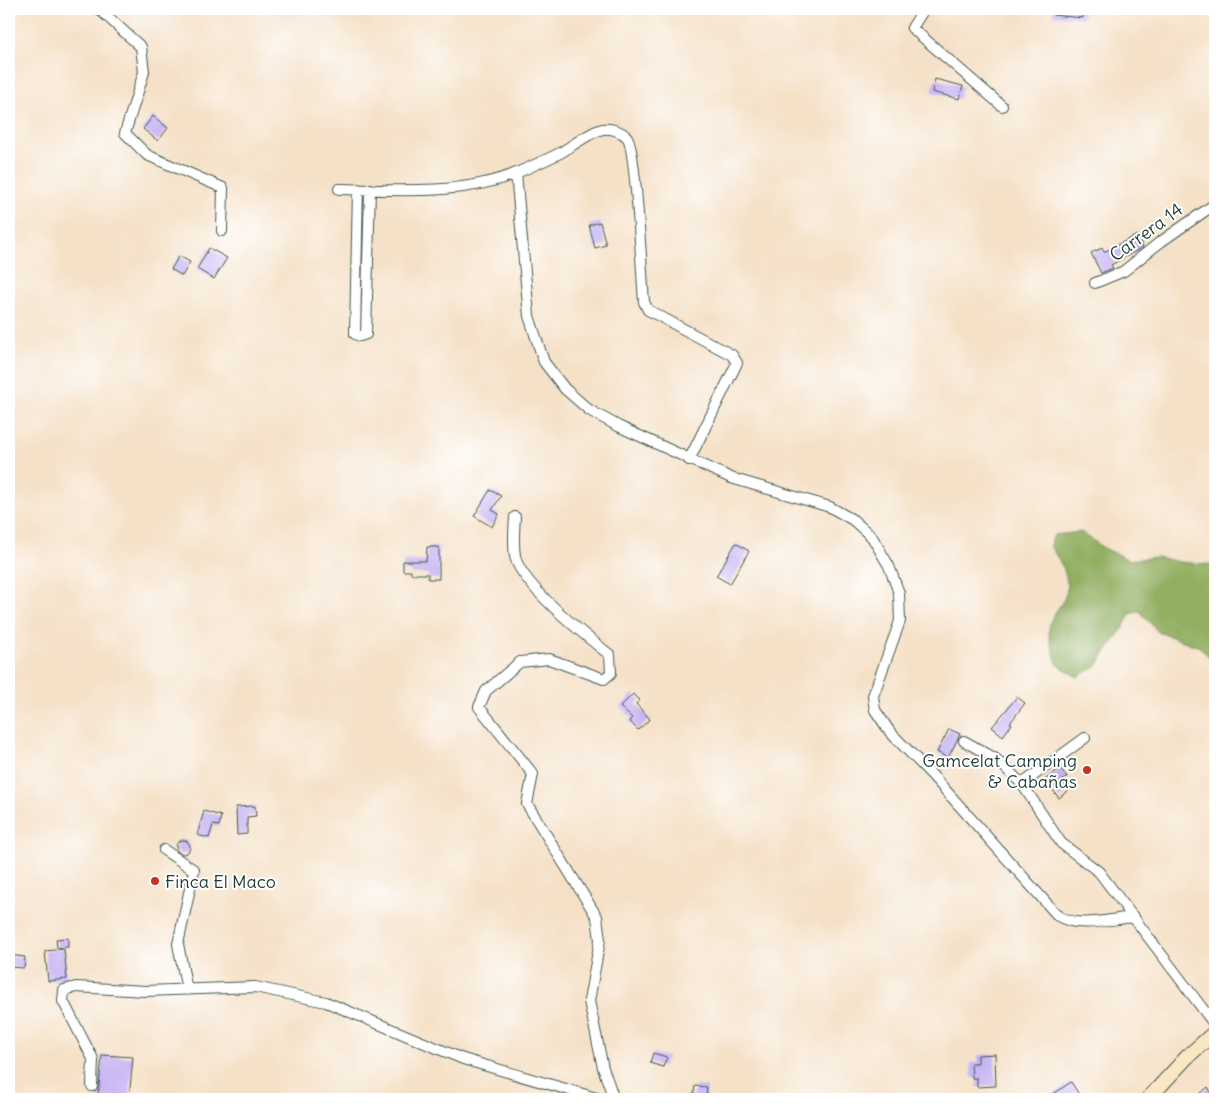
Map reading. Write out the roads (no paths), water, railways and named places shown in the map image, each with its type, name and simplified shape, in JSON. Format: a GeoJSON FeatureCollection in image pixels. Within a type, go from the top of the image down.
{"type":"FeatureCollection","features":[{"type":"Feature","properties":{"kind":"main road"},"geometry":{"type":"LineString","coordinates":[[1148,1099],[1183,1061],[1215,1032]]}},
{"type":"Feature","properties":{"kind":"street"},"geometry":{"type":"LineString","coordinates":[[99,9],[141,47],[144,72],[126,133],[147,155],[222,188],[222,231]]}},
{"type":"Feature","properties":{"kind":"street"},"geometry":{"type":"LineString","coordinates":[[924,9],[912,28],[1002,106]]}},
{"type":"Feature","properties":{"kind":"street"},"geometry":{"type":"LineString","coordinates":[[339,189],[444,190],[481,184],[516,173],[558,153],[601,129],[614,130],[628,138],[632,149],[644,302],[648,310],[732,355],[737,363],[689,460]]}},
{"type":"Feature","properties":{"kind":"street"},"geometry":{"type":"LineString","coordinates":[[516,173],[529,316],[544,362],[564,389],[589,410],[689,460],[731,478],[830,507],[853,520],[872,537],[889,566],[899,593],[900,620],[873,696],[876,710],[890,732],[931,774],[1058,916],[1067,922],[1077,923],[1134,917]]}},
{"type":"Feature","properties":{"kind":"street"},"geometry":{"type":"LineString","coordinates":[[358,189],[355,334],[360,336],[366,334],[370,189]]}},
{"type":"Feature","properties":{"kind":"street","name":"Carrera 14"},"geometry":{"type":"LineString","coordinates":[[1095,283],[1124,271],[1159,242],[1215,204]]}},
{"type":"Feature","properties":{"kind":"street"},"geometry":{"type":"LineString","coordinates":[[515,517],[515,558],[524,574],[553,606],[610,655],[612,665],[611,673],[604,679],[548,660],[520,662],[486,691],[479,707],[533,774],[527,804],[597,917],[600,940],[589,1001],[603,1068],[614,1099]]}},
{"type":"Feature","properties":{"kind":"street"},"geometry":{"type":"LineString","coordinates":[[1022,784],[1085,738]]}},
{"type":"Feature","properties":{"kind":"street"},"geometry":{"type":"LineString","coordinates":[[964,741],[996,759],[1022,784],[1061,843],[1099,872],[1215,1025]]}},
{"type":"Feature","properties":{"kind":"street"},"geometry":{"type":"LineString","coordinates":[[164,850],[194,870],[178,944],[187,990]]}},
{"type":"Feature","properties":{"kind":"street"},"geometry":{"type":"LineString","coordinates":[[92,1086],[93,1059],[63,1001],[64,990],[76,987],[145,991],[255,987],[326,1002],[463,1059],[600,1099]]}},
{"type":"Feature","properties":{"kind":"place","name":"Gamcelat Camping & Cabañas"},"geometry":{"type":"Point","coordinates":[1087,770]}},
{"type":"Feature","properties":{"kind":"place","name":"Finca El Maco"},"geometry":{"type":"Point","coordinates":[155,881]}}]}
